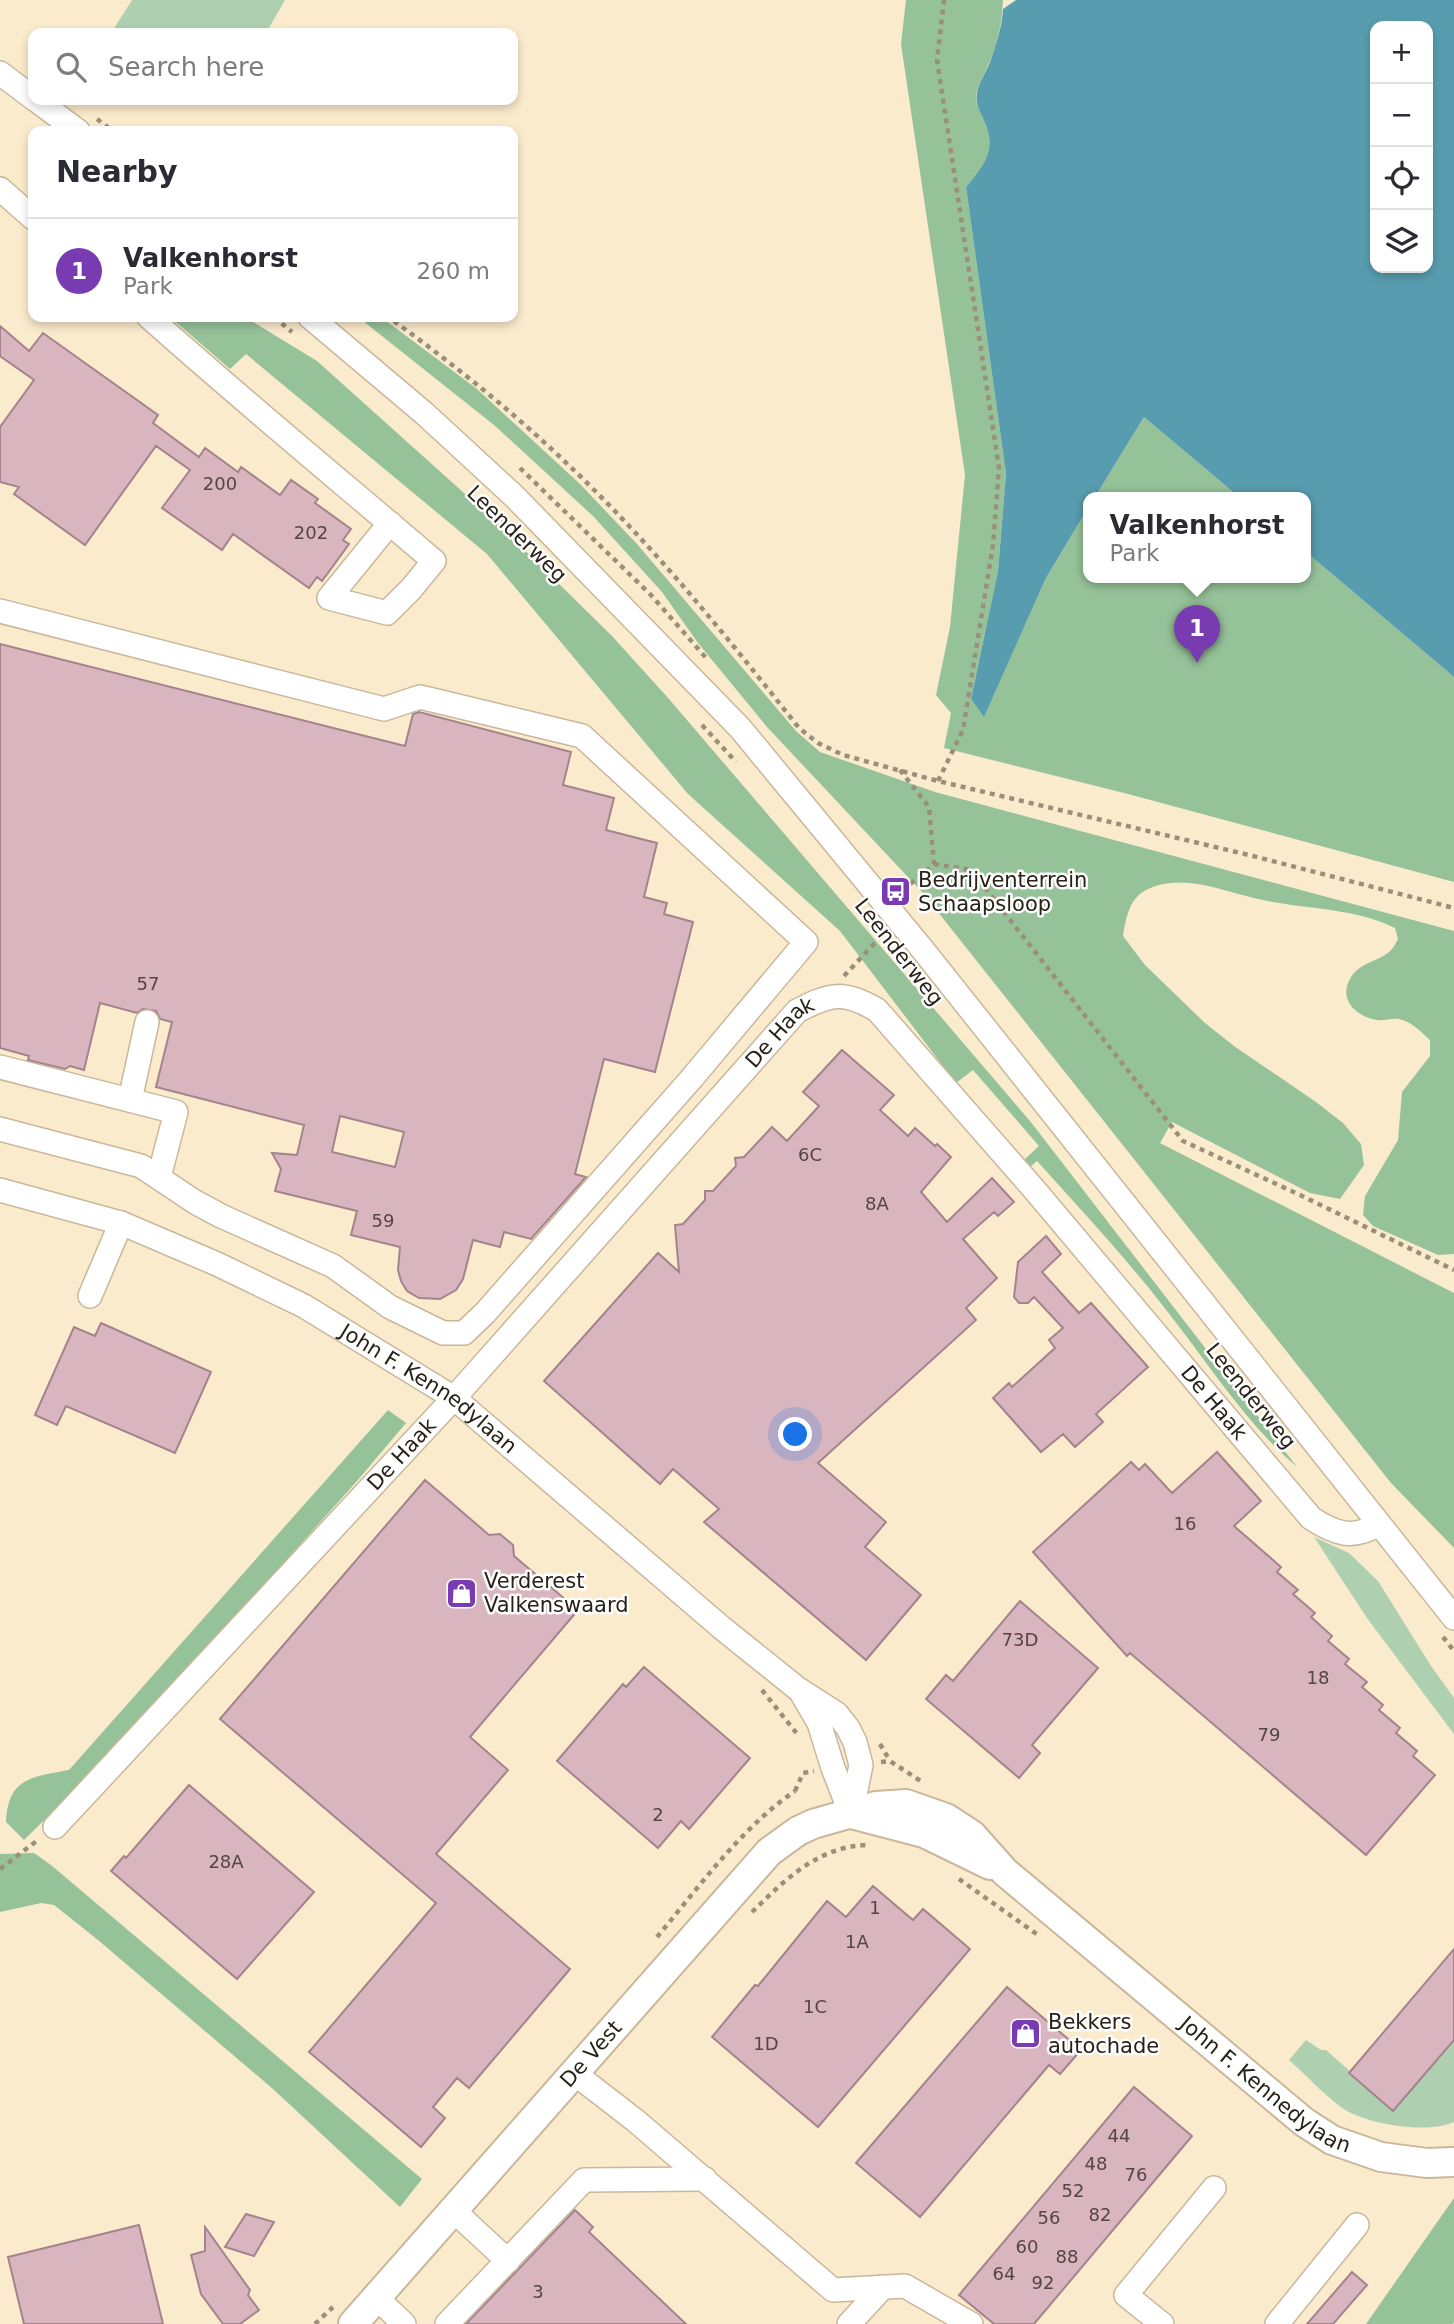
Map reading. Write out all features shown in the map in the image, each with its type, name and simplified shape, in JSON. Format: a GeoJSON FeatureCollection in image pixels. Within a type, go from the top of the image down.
{"type":"FeatureCollection","features":[{"type":"Feature","properties":{"kind":"main road","name":"John F. Kennedylaan"},"geometry":{"type":"LineString","coordinates":[[851,1814],[892,1803],[906,1804],[931,1811],[960,1825],[1005,1872],[1272,2097],[1332,2140],[1357,2150],[1393,2159],[1427,2163],[1454,2162]]}},
{"type":"Feature","properties":{"kind":"main road","name":"De Vest"},"geometry":{"type":"LineString","coordinates":[[354,2324],[769,1852],[798,1831],[813,1824],[851,1814]]}},
{"type":"Feature","properties":{"kind":"street"},"geometry":{"type":"LineString","coordinates":[[0,73],[28,94]]}},
{"type":"Feature","properties":{"kind":"street"},"geometry":{"type":"LineString","coordinates":[[43,105],[71,126]]}},
{"type":"Feature","properties":{"kind":"street"},"geometry":{"type":"LineString","coordinates":[[0,189],[28,214]]}},
{"type":"Feature","properties":{"kind":"street"},"geometry":{"type":"LineString","coordinates":[[154,322],[215,377],[390,523]]}},
{"type":"Feature","properties":{"kind":"street","name":"Leenderweg"},"geometry":{"type":"LineString","coordinates":[[302,325],[445,432],[514,496],[740,728],[886,926],[1379,1524],[1448,1627]]}},
{"type":"Feature","properties":{"kind":"street"},"geometry":{"type":"LineString","coordinates":[[0,611],[384,709],[420,697],[582,736],[806,942],[692,1079],[485,1313],[464,1333],[443,1333],[390,1307],[333,1266],[221,1216],[141,1166],[0,1129]]}},
{"type":"Feature","properties":{"kind":"street","name":"De Haak"},"geometry":{"type":"LineString","coordinates":[[55,1827],[454,1398],[797,1011],[825,996],[862,1001],[877,1010],[1033,1188],[1311,1518],[1325,1528],[1344,1533],[1360,1534],[1379,1524]]}},
{"type":"Feature","properties":{"kind":"street"},"geometry":{"type":"LineString","coordinates":[[130,1100],[147,1022]]}},
{"type":"Feature","properties":{"kind":"street"},"geometry":{"type":"LineString","coordinates":[[0,1067],[176,1112],[159,1177]]}},
{"type":"Feature","properties":{"kind":"street","name":"John F. Kennedylaan"},"geometry":{"type":"LineString","coordinates":[[0,1190],[121,1223],[217,1264],[304,1306],[454,1398],[638,1558],[798,1689],[819,1723],[851,1814]]}},
{"type":"Feature","properties":{"kind":"street"},"geometry":{"type":"LineString","coordinates":[[90,1297],[121,1223]]}},
{"type":"Feature","properties":{"kind":"street"},"geometry":{"type":"LineString","coordinates":[[574,2073],[636,2120],[833,2290],[905,2286],[971,2324]]}},
{"type":"Feature","properties":{"kind":"street"},"geometry":{"type":"LineString","coordinates":[[447,2324],[584,2180],[705,2179]]}},
{"type":"Feature","properties":{"kind":"street"},"geometry":{"type":"LineString","coordinates":[[1162,2324],[1126,2295],[1214,2188]]}},
{"type":"Feature","properties":{"kind":"street"},"geometry":{"type":"LineString","coordinates":[[453,2210],[508,2261]]}},
{"type":"Feature","properties":{"kind":"street"},"geometry":{"type":"LineString","coordinates":[[1277,2324],[1357,2225]]}},
{"type":"Feature","properties":{"kind":"street"},"geometry":{"type":"LineString","coordinates":[[849,2324],[883,2287]]}},
{"type":"Feature","properties":{"kind":"street"},"geometry":{"type":"LineString","coordinates":[[377,2298],[404,2324]]}},
{"type":"Feature","properties":{"kind":"path"},"geometry":{"type":"LineString","coordinates":[[938,781],[963,730],[993,545],[999,468],[937,60],[944,0]]}},
{"type":"Feature","properties":{"kind":"path"},"geometry":{"type":"LineString","coordinates":[[392,322],[459,368],[583,479],[704,610],[799,728],[818,744],[843,755],[938,781],[1253,856],[1454,908]]}},
{"type":"Feature","properties":{"kind":"path","name":"Leenderweg"},"geometry":{"type":"LineString","coordinates":[[468,487],[518,534]]}},
{"type":"Feature","properties":{"kind":"path"},"geometry":{"type":"LineString","coordinates":[[701,723],[738,764]]}},
{"type":"Feature","properties":{"kind":"path"},"geometry":{"type":"LineString","coordinates":[[900,770],[929,807],[934,864]]}},
{"type":"Feature","properties":{"kind":"path"},"geometry":{"type":"LineString","coordinates":[[902,891],[934,864],[971,870],[1183,1141],[1454,1270]]}},
{"type":"Feature","properties":{"kind":"path","name":"De Haak"},"geometry":{"type":"LineString","coordinates":[[835,996],[843,978],[886,926]]}},
{"type":"Feature","properties":{"kind":"path"},"geometry":{"type":"LineString","coordinates":[[1448,1627],[1454,1651]]}},
{"type":"Feature","properties":{"kind":"path"},"geometry":{"type":"LineString","coordinates":[[754,1681],[802,1739]]}},
{"type":"Feature","properties":{"kind":"path"},"geometry":{"type":"LineString","coordinates":[[803,1773],[806,1760]]}},
{"type":"Feature","properties":{"kind":"path"},"geometry":{"type":"LineString","coordinates":[[0,1870],[55,1827]]}},
{"type":"Feature","properties":{"kind":"path"},"geometry":{"type":"LineString","coordinates":[[830,1853],[855,1845],[874,1845]]}},
{"type":"Feature","properties":{"kind":"green space"},"geometry":{"type":"Polygon","coordinates":[[[132,0],[285,0],[269,28],[114,28],[132,0]]]}},
{"type":"Feature","properties":{"kind":"green space"},"geometry":{"type":"Polygon","coordinates":[[[906,0],[1003,0],[997,40],[976,94],[977,104],[988,130],[989,148],[983,164],[966,187],[1006,474],[998,571],[971,699],[984,716],[1046,578],[1083,516],[1083,583],[1311,583],[1311,556],[1454,677],[1454,882],[1128,794],[944,748],[951,713],[936,695],[950,627],[965,475],[901,44],[906,0]]]}},
{"type":"Feature","properties":{"kind":"green space"},"geometry":{"type":"Polygon","coordinates":[[[176,322],[253,322],[317,361],[493,519],[612,636],[1030,1121],[1297,1467],[1244,1412],[1152,1292],[1104,1235],[1037,1161],[1030,1167],[1024,1160],[1039,1146],[973,1070],[956,1083],[840,931],[688,794],[487,554],[246,354],[230,369],[176,322]]]}},
{"type":"Feature","properties":{"kind":"green space"},"geometry":{"type":"Polygon","coordinates":[[[364,322],[388,322],[477,389],[580,484],[637,544],[796,731],[820,752],[935,792],[1454,931],[1454,1254],[1438,1255],[1373,1226],[1363,1215],[1365,1196],[1398,1140],[1402,1092],[1430,1056],[1430,1040],[1412,1025],[1404,1020],[1380,1020],[1363,1015],[1352,1006],[1346,994],[1350,979],[1358,969],[1392,949],[1398,939],[1395,928],[1364,916],[1279,903],[1207,886],[1178,883],[1156,886],[1140,894],[1129,910],[1123,936],[1145,965],[1205,1023],[1343,1123],[1361,1144],[1364,1165],[1340,1199],[1310,1193],[1172,1122],[1160,1143],[1454,1293],[1454,1548],[1391,1483],[922,892],[767,727],[698,643],[662,592],[593,516],[494,425],[364,322]]]}},
{"type":"Feature","properties":{"kind":"green space"},"geometry":{"type":"Polygon","coordinates":[[[1144,417],[1233,492],[1098,492],[1144,417]]]}},
{"type":"Feature","properties":{"kind":"green space"},"geometry":{"type":"Polygon","coordinates":[[[388,1410],[406,1423],[357,1481],[80,1785],[24,1840],[6,1822],[11,1796],[17,1788],[33,1778],[69,1770],[388,1410]]]}},
{"type":"Feature","properties":{"kind":"green space"},"geometry":{"type":"Polygon","coordinates":[[[1314,1537],[1349,1553],[1378,1581],[1454,1698],[1454,1734],[1367,1618],[1314,1537]]]}},
{"type":"Feature","properties":{"kind":"green space"},"geometry":{"type":"Polygon","coordinates":[[[34,1853],[422,2179],[400,2207],[273,2089],[54,1905],[41,1903],[0,1912],[0,1854],[34,1853]]]}},
{"type":"Feature","properties":{"kind":"green space"},"geometry":{"type":"Polygon","coordinates":[[[1454,2032],[1454,2122],[1443,2126],[1400,2126],[1358,2116],[1333,2100],[1289,2060],[1306,2040],[1321,2050],[1326,2050],[1377,2095],[1454,2032]]]}},
{"type":"Feature","properties":{"kind":"green space"},"geometry":{"type":"Polygon","coordinates":[[[1454,2198],[1453,2324],[1366,2324],[1454,2198]]]}},
{"type":"Feature","properties":{"kind":"water"},"geometry":{"type":"Polygon","coordinates":[[[1016,0],[1454,0],[1454,677],[1311,556],[1311,492],[1233,492],[1144,417],[1098,492],[1083,492],[1083,516],[1046,578],[984,717],[971,699],[998,571],[1006,474],[966,187],[984,163],[989,147],[987,129],[977,96],[979,84],[996,43],[1003,9],[1016,0]]]}},
{"type":"Feature","properties":{"kind":"building"},"geometry":{"type":"Polygon","coordinates":[[[0,326],[29,351],[43,333],[158,415],[153,423],[199,457],[205,448],[238,472],[241,467],[280,495],[291,480],[318,499],[315,503],[351,529],[343,540],[349,544],[322,581],[317,577],[309,588],[233,534],[222,550],[162,508],[190,470],[156,446],[85,545],[14,494],[19,487],[0,482],[0,427],[34,380],[0,356],[0,326]]]}},
{"type":"Feature","properties":{"kind":"building"},"geometry":{"type":"Polygon","coordinates":[[[0,644],[405,746],[413,714],[419,712],[571,752],[563,785],[614,798],[606,830],[657,843],[644,897],[667,903],[664,914],[693,922],[655,1072],[604,1059],[575,1174],[586,1177],[531,1239],[504,1232],[500,1247],[473,1240],[463,1279],[456,1290],[440,1299],[419,1298],[407,1291],[398,1270],[400,1247],[351,1235],[357,1211],[275,1191],[281,1169],[272,1153],[297,1155],[304,1125],[156,1087],[172,1022],[160,1019],[156,1011],[143,1009],[137,1013],[100,1003],[84,1070],[70,1066],[65,1069],[28,1060],[29,1056],[0,1048],[0,644]],[[340,1116],[332,1152],[395,1167],[404,1132],[340,1116]]]}},
{"type":"Feature","properties":{"kind":"building"},"geometry":{"type":"Polygon","coordinates":[[[842,1050],[894,1095],[880,1110],[908,1136],[915,1128],[951,1157],[921,1192],[947,1222],[992,1178],[1014,1202],[998,1216],[994,1212],[963,1239],[997,1278],[966,1308],[976,1320],[818,1463],[886,1522],[865,1547],[921,1595],[866,1660],[704,1522],[719,1509],[673,1469],[660,1484],[544,1381],[658,1253],[679,1272],[675,1225],[683,1224],[705,1200],[705,1191],[713,1191],[736,1166],[735,1158],[744,1157],[772,1127],[787,1141],[819,1106],[803,1092],[842,1050]]]}},
{"type":"Feature","properties":{"kind":"building"},"geometry":{"type":"Polygon","coordinates":[[[1046,1236],[1061,1254],[1042,1272],[1079,1313],[1091,1303],[1148,1367],[1096,1414],[1103,1422],[1075,1447],[1063,1434],[1041,1452],[993,1398],[1009,1383],[1012,1387],[1055,1348],[1049,1340],[1063,1328],[1034,1297],[1028,1303],[1019,1303],[1014,1297],[1018,1262],[1046,1236]]]}},
{"type":"Feature","properties":{"kind":"building"},"geometry":{"type":"Polygon","coordinates":[[[101,1323],[211,1372],[175,1453],[66,1406],[57,1425],[35,1415],[74,1327],[95,1336],[101,1323]]]}},
{"type":"Feature","properties":{"kind":"building"},"geometry":{"type":"Polygon","coordinates":[[[1217,1452],[1261,1501],[1234,1526],[1281,1567],[1277,1572],[1298,1590],[1293,1594],[1315,1613],[1311,1617],[1332,1636],[1328,1641],[1349,1659],[1345,1664],[1367,1682],[1362,1687],[1383,1705],[1379,1710],[1400,1728],[1396,1733],[1417,1751],[1413,1756],[1435,1775],[1366,1855],[1130,1653],[1127,1656],[1033,1552],[1131,1462],[1139,1470],[1145,1464],[1172,1493],[1217,1452]]]}},
{"type":"Feature","properties":{"kind":"building"},"geometry":{"type":"Polygon","coordinates":[[[425,1480],[489,1535],[500,1534],[513,1545],[514,1556],[578,1610],[470,1737],[508,1770],[436,1854],[570,1969],[469,2088],[457,2078],[433,2107],[445,2118],[421,2147],[309,2052],[436,1903],[220,1719],[425,1480]]]}},
{"type":"Feature","properties":{"kind":"building"},"geometry":{"type":"Polygon","coordinates":[[[1020,1601],[1098,1668],[1032,1745],[1040,1753],[1019,1778],[926,1699],[946,1675],[953,1681],[1020,1601]]]}},
{"type":"Feature","properties":{"kind":"building"},"geometry":{"type":"Polygon","coordinates":[[[644,1667],[750,1758],[689,1829],[681,1821],[658,1848],[557,1761],[623,1684],[626,1687],[644,1667]]]}},
{"type":"Feature","properties":{"kind":"building"},"geometry":{"type":"Polygon","coordinates":[[[189,1785],[314,1892],[237,1979],[111,1871],[124,1856],[126,1858],[189,1785]]]}},
{"type":"Feature","properties":{"kind":"building"},"geometry":{"type":"Polygon","coordinates":[[[873,1886],[913,1920],[923,1909],[970,1949],[818,2127],[712,2037],[755,1985],[758,1986],[827,1901],[846,1917],[873,1886]]]}},
{"type":"Feature","properties":{"kind":"building"},"geometry":{"type":"Polygon","coordinates":[[[1454,1949],[1454,2040],[1393,2111],[1349,2073],[1454,1949]]]}},
{"type":"Feature","properties":{"kind":"building"},"geometry":{"type":"Polygon","coordinates":[[[1007,1987],[1081,2050],[1060,2074],[1049,2065],[920,2217],[856,2163],[1007,1987]]]}},
{"type":"Feature","properties":{"kind":"building"},"geometry":{"type":"Polygon","coordinates":[[[1134,2087],[1192,2136],[1034,2324],[994,2324],[959,2295],[1134,2087]]]}},
{"type":"Feature","properties":{"kind":"building"},"geometry":{"type":"Polygon","coordinates":[[[575,2210],[593,2227],[589,2232],[686,2324],[466,2324],[575,2210]]]}},
{"type":"Feature","properties":{"kind":"building"},"geometry":{"type":"Polygon","coordinates":[[[246,2214],[274,2222],[254,2256],[225,2247],[246,2214]]]}},
{"type":"Feature","properties":{"kind":"building"},"geometry":{"type":"Polygon","coordinates":[[[139,2225],[163,2324],[24,2324],[8,2257],[139,2225]]]}},
{"type":"Feature","properties":{"kind":"building"},"geometry":{"type":"Polygon","coordinates":[[[205,2227],[250,2290],[248,2295],[259,2310],[240,2324],[223,2324],[201,2294],[191,2255],[205,2251],[205,2227]]]}},
{"type":"Feature","properties":{"kind":"building"},"geometry":{"type":"Polygon","coordinates":[[[1352,2272],[1367,2285],[1333,2324],[1307,2324],[1352,2272]]]}},
{"type":"Feature","properties":{"kind":"place","name":"Valkenhorst"},"geometry":{"type":"Point","coordinates":[1197,663]}},
{"type":"Feature","properties":{"kind":"place","name":"Bedrijventerrein Schaapsloop"},"geometry":{"type":"Point","coordinates":[895,892]}},
{"type":"Feature","properties":{"kind":"place","name":"Verderest Valkenswaard"},"geometry":{"type":"Point","coordinates":[461,1593]}},
{"type":"Feature","properties":{"kind":"place","name":"Bekkers autochade"},"geometry":{"type":"Point","coordinates":[1025,2034]}}]}
